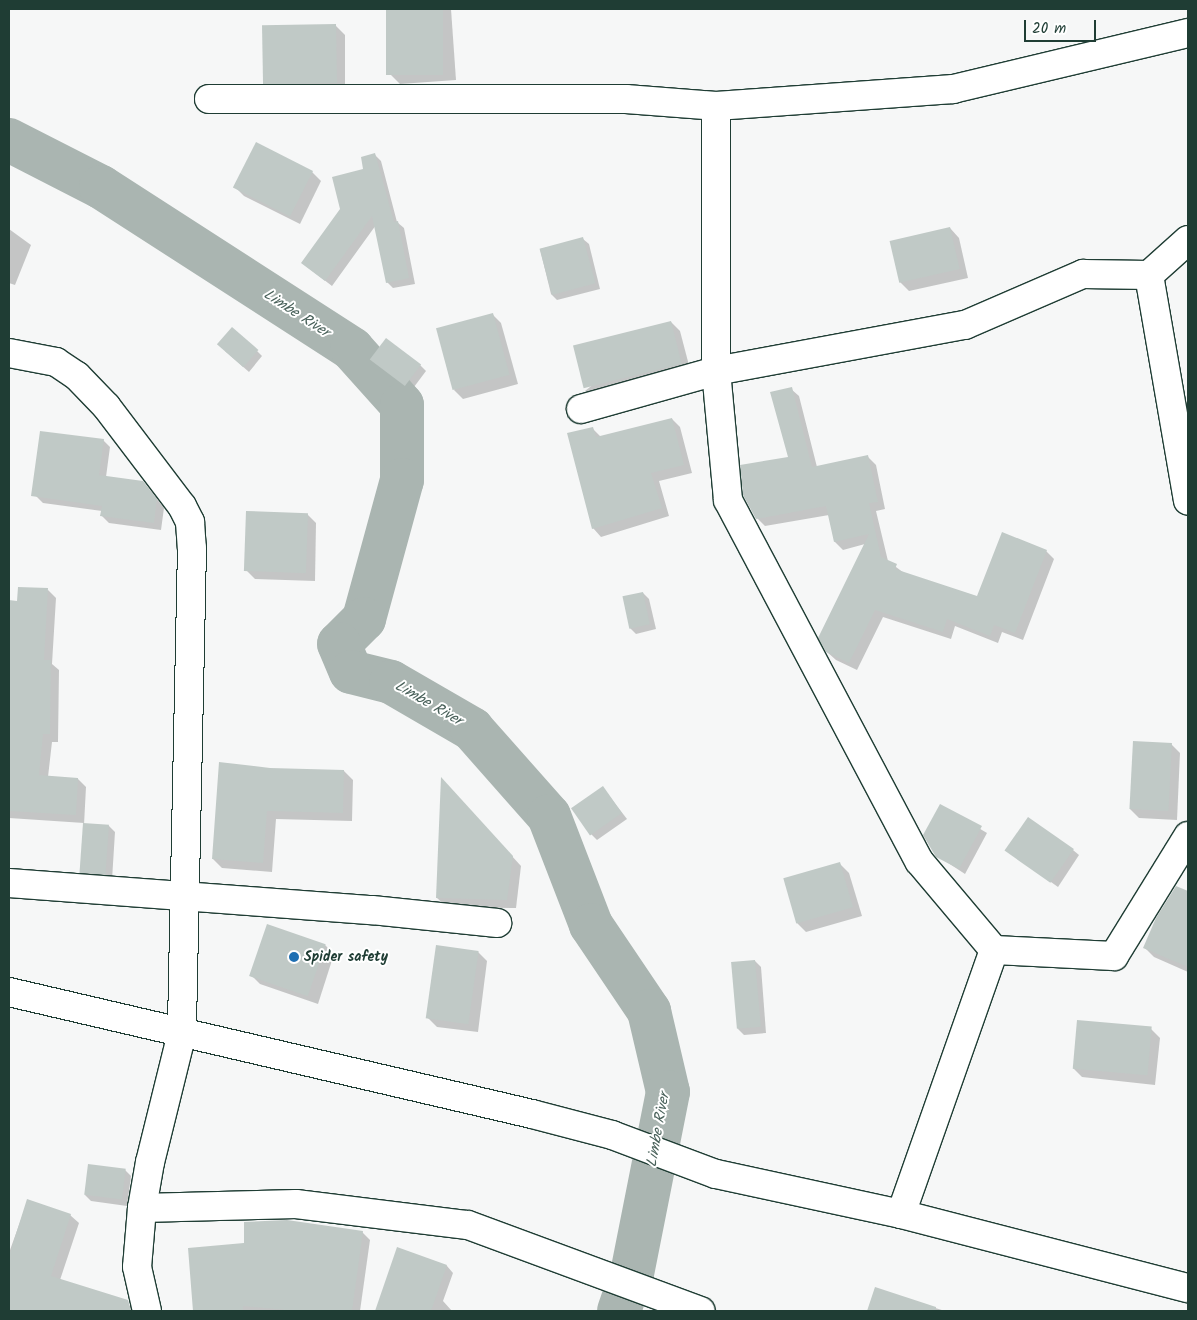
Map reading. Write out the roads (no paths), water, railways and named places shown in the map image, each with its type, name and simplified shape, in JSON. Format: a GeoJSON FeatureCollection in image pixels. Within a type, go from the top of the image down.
{"type":"FeatureCollection","features":[{"type":"Feature","properties":{"kind":"main road"},"geometry":{"type":"LineString","coordinates":[[209,99],[626,99],[716,106],[953,89],[1188,33]]}},
{"type":"Feature","properties":{"kind":"main road"},"geometry":{"type":"LineString","coordinates":[[716,106],[716,370],[728,500],[919,861],[994,950],[1114,956],[1188,836]]}},
{"type":"Feature","properties":{"kind":"main road"},"geometry":{"type":"LineString","coordinates":[[581,409],[716,370],[966,325],[1083,274],[1148,276],[1188,240]]}},
{"type":"Feature","properties":{"kind":"main road"},"geometry":{"type":"LineString","coordinates":[[1148,276],[1188,501]]}},
{"type":"Feature","properties":{"kind":"main road"},"geometry":{"type":"LineString","coordinates":[[9,353],[56,362],[77,376],[106,406],[182,506],[190,522],[192,548],[182,1033],[150,1162],[142,1208],[137,1267],[147,1311]]}},
{"type":"Feature","properties":{"kind":"main road"},"geometry":{"type":"LineString","coordinates":[[9,882],[497,923]]}},
{"type":"Feature","properties":{"kind":"main road"},"geometry":{"type":"LineString","coordinates":[[901,1214],[994,950]]}},
{"type":"Feature","properties":{"kind":"main road"},"geometry":{"type":"LineString","coordinates":[[9,992],[612,1135],[716,1174],[901,1214],[1188,1288]]}},
{"type":"Feature","properties":{"kind":"main road"},"geometry":{"type":"LineString","coordinates":[[142,1208],[296,1204],[468,1225],[701,1311]]}},
{"type":"Feature","properties":{"kind":"waterway","name":"Limbe River"},"geometry":{"type":"LineString","coordinates":[[9,140],[101,187],[352,349],[402,405],[402,480],[364,619],[339,644],[351,672],[391,682],[472,729],[549,816],[591,925],[649,1011],[668,1092],[632,1273],[619,1311]]}},
{"type":"Feature","properties":{"kind":"place","name":"Spider safety"},"geometry":{"type":"Point","coordinates":[294,957]}}]}
